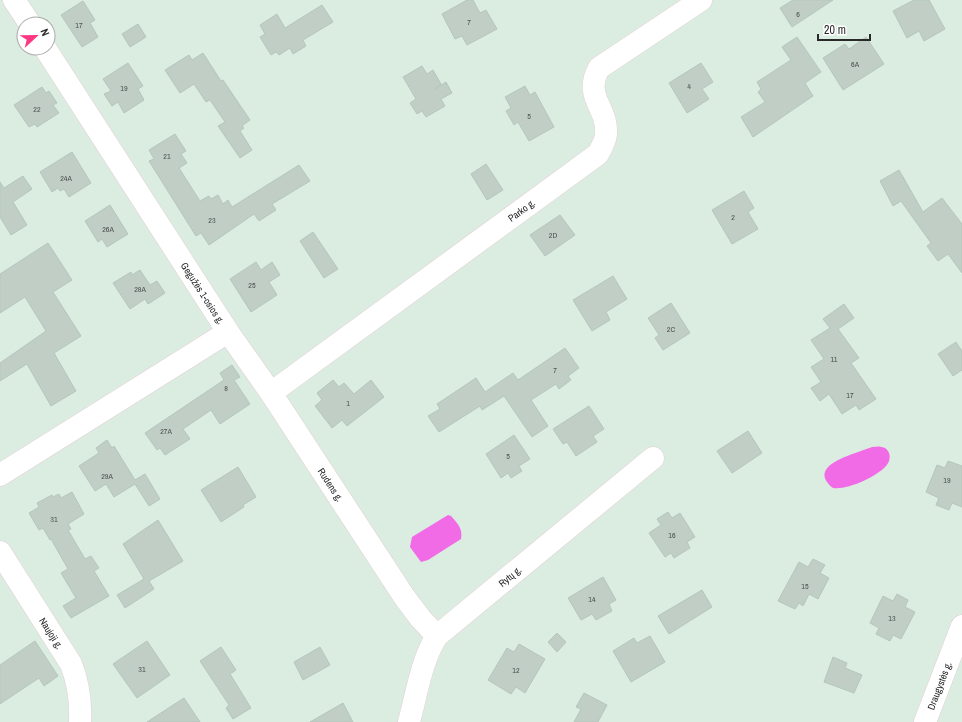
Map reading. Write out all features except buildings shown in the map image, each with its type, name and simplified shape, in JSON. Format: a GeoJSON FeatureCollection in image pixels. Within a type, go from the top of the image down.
{"type":"FeatureCollection","features":[{"type":"Feature","properties":{"kind":"street"},"geometry":{"type":"LineString","coordinates":[[14,0],[25,16]]}},
{"type":"Feature","properties":{"kind":"street","name":"Parko g."},"geometry":{"type":"LineString","coordinates":[[271,393],[598,154],[606,135],[606,125],[593,93],[593,78],[599,68],[701,0]]}},
{"type":"Feature","properties":{"kind":"street","name":"Gegužės 1-osios g."},"geometry":{"type":"LineString","coordinates":[[0,475],[228,332],[50,56]]}},
{"type":"Feature","properties":{"kind":"street","name":"Rudens g."},"geometry":{"type":"LineString","coordinates":[[228,332],[271,393],[406,598],[421,619],[438,636]]}},
{"type":"Feature","properties":{"kind":"street","name":"Rytų g."},"geometry":{"type":"LineString","coordinates":[[410,722],[424,664],[430,647],[438,636],[653,458]]}},
{"type":"Feature","properties":{"kind":"street","name":"Naujoji g."},"geometry":{"type":"LineString","coordinates":[[0,552],[71,664],[78,682],[81,700],[80,722]]}},
{"type":"Feature","properties":{"kind":"street","name":"Draugystės g."},"geometry":{"type":"LineString","coordinates":[[925,722],[962,626]]}},
{"type":"Feature","properties":{"kind":"shaded area"},"geometry":{"type":"Polygon","coordinates":[[[872,447],[884,448],[890,455],[888,464],[876,474],[854,485],[839,488],[833,488],[826,480],[825,473],[829,467],[845,457],[872,447]]]}},
{"type":"Feature","properties":{"kind":"shaded area"},"geometry":{"type":"Polygon","coordinates":[[[448,515],[451,516],[459,526],[461,539],[428,560],[421,562],[410,547],[412,537],[448,515]]]}}]}
